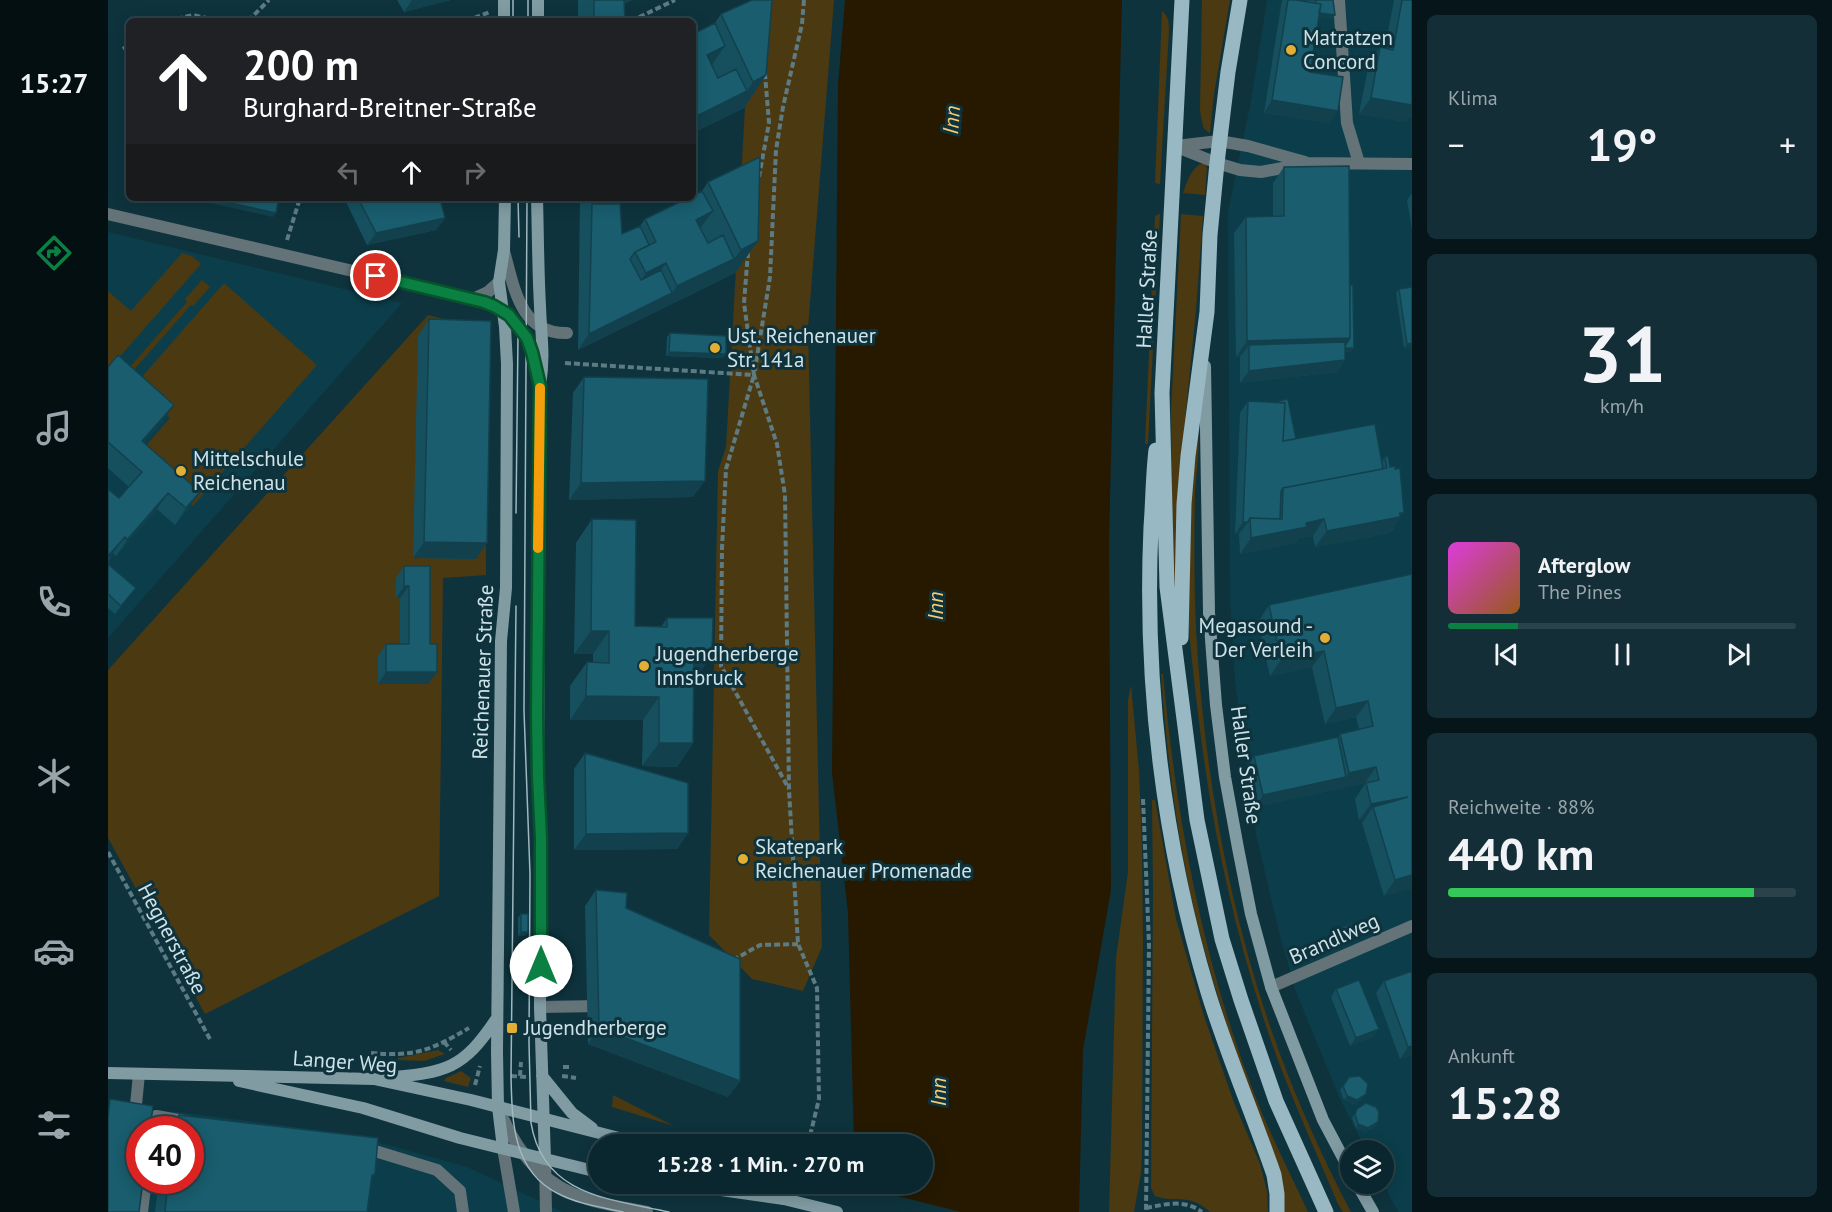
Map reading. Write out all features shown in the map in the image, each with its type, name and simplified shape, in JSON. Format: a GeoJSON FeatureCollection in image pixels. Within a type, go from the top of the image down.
{"type":"FeatureCollection","features":[{"type":"Feature","properties":{"kind":"main road"},"geometry":{"type":"LineString","coordinates":[[504,0],[504,18]]}},
{"type":"Feature","properties":{"kind":"main road"},"geometry":{"type":"LineString","coordinates":[[538,0],[538,18]]}},
{"type":"Feature","properties":{"kind":"main road","name":"Haller Straße"},"geometry":{"type":"LineString","coordinates":[[1182,0],[1162,393],[1167,587],[1197,820],[1222,939],[1272,1090],[1326,1212]]}},
{"type":"Feature","properties":{"kind":"main road","name":"Haller Straße"},"geometry":{"type":"LineString","coordinates":[[1180,688],[1184,504],[1188,456],[1203,345],[1219,141],[1240,0]]}},
{"type":"Feature","properties":{"kind":"main road","name":"Reichenauer Straße"},"geometry":{"type":"LineString","coordinates":[[503,1148],[498,1107],[498,1017],[501,641],[506,588],[507,345],[499,282],[504,250],[504,201]]}},
{"type":"Feature","properties":{"kind":"main road"},"geometry":{"type":"LineString","coordinates":[[537,201],[543,364],[540,386],[537,715],[541,838],[540,1007],[545,1159]]}},
{"type":"Feature","properties":{"kind":"main road","name":"Haller Straße"},"geometry":{"type":"LineString","coordinates":[[1203,345],[1209,613],[1216,705],[1225,777],[1251,914],[1271,987],[1323,1120],[1340,1152]]}},
{"type":"Feature","properties":{"kind":"main road"},"geometry":{"type":"LineString","coordinates":[[1162,393],[1154,469],[1149,579],[1156,738],[1178,873],[1188,917],[1220,1030],[1274,1175],[1276,1212]]}},
{"type":"Feature","properties":{"kind":"main road"},"geometry":{"type":"LineString","coordinates":[[374,1080],[421,1075],[442,1070],[461,1061],[478,1046],[498,1017]]}},
{"type":"Feature","properties":{"kind":"main road","name":"Langer Weg"},"geometry":{"type":"LineString","coordinates":[[108,1073],[374,1080],[498,1107],[604,1134]]}},
{"type":"Feature","properties":{"kind":"main road","name":"Langer Weg"},"geometry":{"type":"LineString","coordinates":[[212,1075],[363,1108],[460,1138],[588,1170]]}},
{"type":"Feature","properties":{"kind":"main road"},"geometry":{"type":"LineString","coordinates":[[542,1076],[572,1113],[598,1132]]}},
{"type":"Feature","properties":{"kind":"main road"},"geometry":{"type":"LineString","coordinates":[[749,1194],[784,1199],[837,1212]]}},
{"type":"Feature","properties":{"kind":"main road"},"geometry":{"type":"LineString","coordinates":[[770,1194],[784,1199]]}},
{"type":"Feature","properties":{"kind":"main road"},"geometry":{"type":"LineString","coordinates":[[1363,1194],[1373,1212]]}},
{"type":"Feature","properties":{"kind":"street"},"geometry":{"type":"LineString","coordinates":[[1339,0],[1347,123],[1359,163]]}},
{"type":"Feature","properties":{"kind":"street"},"geometry":{"type":"LineString","coordinates":[[1174,146],[1219,141],[1248,146],[1308,163]]}},
{"type":"Feature","properties":{"kind":"street"},"geometry":{"type":"LineString","coordinates":[[1174,146],[1240,170],[1261,172],[1308,163],[1412,164]]}},
{"type":"Feature","properties":{"kind":"street"},"geometry":{"type":"LineString","coordinates":[[108,214],[473,299],[494,306],[519,326],[527,338],[540,386]]}},
{"type":"Feature","properties":{"kind":"street"},"geometry":{"type":"LineString","coordinates":[[504,250],[514,288],[531,319],[549,332],[567,333]]}},
{"type":"Feature","properties":{"kind":"street"},"geometry":{"type":"LineString","coordinates":[[473,299],[488,292],[499,282]]}},
{"type":"Feature","properties":{"kind":"street","name":"Brandlweg"},"geometry":{"type":"LineString","coordinates":[[1271,987],[1412,926]]}},
{"type":"Feature","properties":{"kind":"street"},"geometry":{"type":"LineString","coordinates":[[540,1007],[611,1006]]}},
{"type":"Feature","properties":{"kind":"street"},"geometry":{"type":"LineString","coordinates":[[139,1074],[130,1115],[156,1116]]}},
{"type":"Feature","properties":{"kind":"street"},"geometry":{"type":"LineString","coordinates":[[498,1107],[521,1153],[556,1185],[588,1199],[647,1212]]}},
{"type":"Feature","properties":{"kind":"street"},"geometry":{"type":"LineString","coordinates":[[355,1146],[437,1170],[460,1191],[463,1212]]}},
{"type":"Feature","properties":{"kind":"street"},"geometry":{"type":"LineString","coordinates":[[503,1148],[514,1212]]}},
{"type":"Feature","properties":{"kind":"street"},"geometry":{"type":"LineString","coordinates":[[545,1159],[546,1212]]}},
{"type":"Feature","properties":{"kind":"street"},"geometry":{"type":"LineString","coordinates":[[545,1159],[552,1171],[564,1183],[588,1199]]}},
{"type":"Feature","properties":{"kind":"street"},"geometry":{"type":"LineString","coordinates":[[142,1212],[144,1194]]}},
{"type":"Feature","properties":{"kind":"path"},"geometry":{"type":"LineString","coordinates":[[251,18],[269,0]]}},
{"type":"Feature","properties":{"kind":"path"},"geometry":{"type":"LineString","coordinates":[[637,18],[675,0]]}},
{"type":"Feature","properties":{"kind":"path"},"geometry":{"type":"LineString","coordinates":[[789,790],[721,666],[722,548],[726,469],[754,375],[770,277],[776,150],[783,107],[802,24],[804,0]]}},
{"type":"Feature","properties":{"kind":"path"},"geometry":{"type":"LineString","coordinates":[[474,18],[494,10]]}},
{"type":"Feature","properties":{"kind":"path"},"geometry":{"type":"LineString","coordinates":[[180,18],[193,15],[206,18]]}},
{"type":"Feature","properties":{"kind":"path"},"geometry":{"type":"LineString","coordinates":[[759,180],[769,123],[765,65]]}},
{"type":"Feature","properties":{"kind":"path"},"geometry":{"type":"LineString","coordinates":[[285,243],[299,201]]}},
{"type":"Feature","properties":{"kind":"path"},"geometry":{"type":"LineString","coordinates":[[748,247],[744,303],[754,375],[777,444],[785,495],[789,790],[798,944],[817,988],[819,1099],[810,1134]]}},
{"type":"Feature","properties":{"kind":"path"},"geometry":{"type":"LineString","coordinates":[[565,363],[754,375]]}},
{"type":"Feature","properties":{"kind":"path"},"geometry":{"type":"LineString","coordinates":[[1143,799],[1149,944],[1146,1210],[1179,1203],[1202,1212]]}},
{"type":"Feature","properties":{"kind":"path","name":"Hegnerstraße"},"geometry":{"type":"LineString","coordinates":[[108,852],[211,1041]]}},
{"type":"Feature","properties":{"kind":"path"},"geometry":{"type":"LineString","coordinates":[[732,961],[760,945],[798,944]]}},
{"type":"Feature","properties":{"kind":"path"},"geometry":{"type":"LineString","coordinates":[[371,1053],[395,1055],[427,1050],[473,1026]]}},
{"type":"Feature","properties":{"kind":"path"},"geometry":{"type":"LineString","coordinates":[[474,1089],[481,1064]]}},
{"type":"Feature","properties":{"kind":"path"},"geometry":{"type":"LineString","coordinates":[[520,1076],[521,1065]]}},
{"type":"Feature","properties":{"kind":"path"},"geometry":{"type":"LineString","coordinates":[[563,1067],[570,1067]]}},
{"type":"Feature","properties":{"kind":"path"},"geometry":{"type":"LineString","coordinates":[[568,1076],[576,1078]]}},
{"type":"Feature","properties":{"kind":"shaded area"},"geometry":{"type":"Polygon","coordinates":[[[751,0],[834,0],[808,328],[822,947],[803,991],[752,979],[709,935],[718,471],[726,447],[751,0]]]}},
{"type":"Feature","properties":{"kind":"shaded area"},"geometry":{"type":"Polygon","coordinates":[[[1202,0],[1230,0],[1209,133],[1203,127],[1200,111],[1202,0]]]}},
{"type":"Feature","properties":{"kind":"shaded area"},"geometry":{"type":"Polygon","coordinates":[[[1267,0],[1412,0],[1412,1212],[1399,1212],[1389,1194],[1394,1194],[1394,1140],[1361,1140],[1341,1101],[1296,992],[1256,834],[1235,681],[1230,598],[1228,212],[1251,101],[1267,0]]]}},
{"type":"Feature","properties":{"kind":"shaded area"},"geometry":{"type":"Polygon","coordinates":[[[1162,11],[1169,23],[1169,31],[1160,184],[1155,183],[1162,11]]]}},
{"type":"Feature","properties":{"kind":"shaded area"},"geometry":{"type":"Polygon","coordinates":[[[1200,164],[1205,164],[1207,168],[1205,195],[1183,193],[1191,173],[1200,164]]]}},
{"type":"Feature","properties":{"kind":"shaded area"},"geometry":{"type":"Polygon","coordinates":[[[1160,214],[1148,444],[1145,444],[1155,216],[1160,214]]]}},
{"type":"Feature","properties":{"kind":"shaded area"},"geometry":{"type":"Polygon","coordinates":[[[1181,214],[1203,216],[1182,451],[1175,587],[1173,586],[1171,411],[1181,214]]]}},
{"type":"Feature","properties":{"kind":"shaded area","name":"Mittelschule Reichenau"},"geometry":{"type":"Polygon","coordinates":[[[108,232],[402,303],[108,638],[108,232]]]}},
{"type":"Feature","properties":{"kind":"shaded area"},"geometry":{"type":"Polygon","coordinates":[[[182,253],[192,256],[201,264],[108,370],[108,291],[131,311],[182,253]]]}},
{"type":"Feature","properties":{"kind":"shaded area"},"geometry":{"type":"Polygon","coordinates":[[[202,280],[210,287],[193,306],[191,305],[132,372],[128,369],[187,302],[185,299],[202,280]]]}},
{"type":"Feature","properties":{"kind":"shaded area"},"geometry":{"type":"Polygon","coordinates":[[[224,283],[317,365],[193,506],[137,456],[170,418],[134,386],[224,283]]]}},
{"type":"Feature","properties":{"kind":"shaded area"},"geometry":{"type":"Polygon","coordinates":[[[428,315],[473,326],[485,341],[486,575],[443,578],[439,896],[205,1014],[108,838],[108,670],[428,315]]]}},
{"type":"Feature","properties":{"kind":"shaded area"},"geometry":{"type":"Polygon","coordinates":[[[1198,433],[1194,526],[1199,679],[1211,780],[1230,881],[1255,981],[1288,1076],[1340,1190],[1340,1194],[1342,1194],[1351,1212],[1343,1212],[1338,1204],[1290,1092],[1253,985],[1232,908],[1209,792],[1192,664],[1188,614],[1188,569],[1198,433]]]}},
{"type":"Feature","properties":{"kind":"shaded area"},"geometry":{"type":"Polygon","coordinates":[[[1161,674],[1163,674],[1185,842],[1209,952],[1224,1006],[1262,1113],[1308,1212],[1284,1212],[1284,1191],[1206,956],[1178,830],[1166,737],[1161,674]]]}},
{"type":"Feature","properties":{"kind":"shaded area"},"geometry":{"type":"Polygon","coordinates":[[[1131,685],[1139,771],[1142,847],[1142,1155],[1134,1212],[1109,1212],[1116,958],[1128,872],[1128,700],[1131,685]]]}},
{"type":"Feature","properties":{"kind":"shaded area"},"geometry":{"type":"Polygon","coordinates":[[[1152,800],[1155,800],[1176,919],[1204,1016],[1233,1100],[1260,1164],[1267,1191],[1268,1212],[1210,1212],[1189,1200],[1155,1196],[1151,1188],[1152,800]]]}},
{"type":"Feature","properties":{"kind":"shaded area"},"geometry":{"type":"Polygon","coordinates":[[[438,1050],[445,1054],[424,1061],[398,1060],[398,1058],[438,1050]]]}},
{"type":"Feature","properties":{"kind":"shaded area"},"geometry":{"type":"Polygon","coordinates":[[[461,1071],[471,1078],[468,1087],[444,1081],[446,1078],[461,1071]]]}},
{"type":"Feature","properties":{"kind":"shaded area"},"geometry":{"type":"Polygon","coordinates":[[[613,1095],[674,1126],[612,1107],[613,1095]]]}},
{"type":"Feature","properties":{"kind":"shaded area"},"geometry":{"type":"Polygon","coordinates":[[[108,1107],[178,1112],[348,1134],[467,1167],[563,1212],[108,1212],[108,1107]]]}},
{"type":"Feature","properties":{"kind":"water","name":"Inn"},"geometry":{"type":"Polygon","coordinates":[[[845,0],[1122,0],[1109,540],[1111,890],[1083,1050],[1079,1212],[852,1212],[853,1194],[933,1194],[933,1134],[854,1134],[848,913],[832,773],[838,85],[845,0]]]}},
{"type":"Feature","properties":{"kind":"pier"},"geometry":{"type":"Polygon","coordinates":[[[850,1194],[890,1194],[961,1212],[849,1212],[850,1194]]]}},
{"type":"Feature","properties":{"kind":"building"},"geometry":{"type":"Polygon","coordinates":[[[594,0],[624,0],[625,18],[594,18],[594,0]]]}},
{"type":"Feature","properties":{"kind":"building"},"geometry":{"type":"Polygon","coordinates":[[[752,0],[772,0],[766,75],[753,82],[721,14],[752,0]]]}},
{"type":"Feature","properties":{"kind":"building"},"geometry":{"type":"Polygon","coordinates":[[[1288,0],[1321,4],[1310,72],[1343,77],[1338,111],[1272,100],[1288,0]]]}},
{"type":"Feature","properties":{"kind":"building"},"geometry":{"type":"Polygon","coordinates":[[[1296,0],[1316,0],[1315,3],[1296,0]]]}},
{"type":"Feature","properties":{"kind":"building"},"geometry":{"type":"Polygon","coordinates":[[[1316,0],[1333,0],[1335,15],[1319,13],[1321,4],[1315,3],[1316,0]]]}},
{"type":"Feature","properties":{"kind":"building"},"geometry":{"type":"Polygon","coordinates":[[[1402,0],[1412,0],[1412,105],[1371,98],[1380,47],[1393,50],[1402,0]]]}},
{"type":"Feature","properties":{"kind":"building"},"geometry":{"type":"Polygon","coordinates":[[[715,23],[725,46],[707,55],[718,78],[736,69],[747,91],[696,116],[696,32],[715,23]]]}},
{"type":"Feature","properties":{"kind":"building"},"geometry":{"type":"Polygon","coordinates":[[[760,157],[758,241],[741,250],[708,182],[760,157]]]}},
{"type":"Feature","properties":{"kind":"building"},"geometry":{"type":"Polygon","coordinates":[[[1349,166],[1350,338],[1247,341],[1246,217],[1284,216],[1284,167],[1349,166]]]}},
{"type":"Feature","properties":{"kind":"building"},"geometry":{"type":"Polygon","coordinates":[[[702,191],[713,211],[696,220],[708,243],[723,235],[734,259],[677,286],[666,263],[646,273],[635,252],[656,242],[645,219],[682,201],[696,201],[696,194],[702,191]]]}},
{"type":"Feature","properties":{"kind":"building"},"geometry":{"type":"Polygon","coordinates":[[[222,201],[278,201],[276,213],[222,201]]]}},
{"type":"Feature","properties":{"kind":"building"},"geometry":{"type":"Polygon","coordinates":[[[360,201],[441,201],[445,218],[376,233],[360,201]]]}},
{"type":"Feature","properties":{"kind":"building"},"geometry":{"type":"Polygon","coordinates":[[[592,204],[620,204],[622,234],[640,226],[649,245],[635,252],[630,259],[641,280],[661,270],[672,293],[589,334],[592,204]]]}},
{"type":"Feature","properties":{"kind":"building"},"geometry":{"type":"Polygon","coordinates":[[[1350,285],[1353,285],[1354,348],[1345,348],[1350,338],[1350,285]]]}},
{"type":"Feature","properties":{"kind":"building"},"geometry":{"type":"Polygon","coordinates":[[[1412,287],[1412,343],[1407,344],[1399,289],[1412,287]]]}},
{"type":"Feature","properties":{"kind":"building"},"geometry":{"type":"Polygon","coordinates":[[[429,319],[491,321],[487,543],[424,542],[429,319]]]}},
{"type":"Feature","properties":{"kind":"building"},"geometry":{"type":"Polygon","coordinates":[[[670,333],[726,336],[726,354],[669,352],[670,333]]]}},
{"type":"Feature","properties":{"kind":"building"},"geometry":{"type":"Polygon","coordinates":[[[1345,342],[1345,360],[1249,371],[1249,345],[1345,342]]]}},
{"type":"Feature","properties":{"kind":"building"},"geometry":{"type":"Polygon","coordinates":[[[118,355],[174,405],[142,441],[200,492],[186,508],[168,493],[127,540],[125,537],[108,556],[108,489],[119,498],[142,472],[108,442],[108,367],[118,355]]]}},
{"type":"Feature","properties":{"kind":"building"},"geometry":{"type":"Polygon","coordinates":[[[584,377],[708,379],[705,481],[581,483],[584,377]]]}},
{"type":"Feature","properties":{"kind":"building"},"geometry":{"type":"Polygon","coordinates":[[[1288,399],[1296,439],[1283,441],[1285,403],[1278,401],[1288,399]]]}},
{"type":"Feature","properties":{"kind":"building"},"geometry":{"type":"Polygon","coordinates":[[[1248,401],[1285,403],[1283,441],[1375,424],[1383,469],[1283,488],[1280,519],[1250,518],[1248,522],[1243,522],[1248,401]]]}},
{"type":"Feature","properties":{"kind":"building"},"geometry":{"type":"Polygon","coordinates":[[[1388,456],[1390,467],[1400,468],[1404,513],[1400,513],[1400,517],[1327,531],[1324,519],[1306,523],[1307,527],[1251,538],[1250,518],[1282,519],[1283,488],[1387,468],[1385,457],[1388,456]]]}},
{"type":"Feature","properties":{"kind":"building"},"geometry":{"type":"Polygon","coordinates":[[[592,519],[636,520],[635,626],[667,627],[667,618],[713,618],[712,655],[694,654],[693,743],[659,743],[659,697],[586,696],[587,662],[609,663],[609,631],[591,631],[592,519]]]}},
{"type":"Feature","properties":{"kind":"building"},"geometry":{"type":"Polygon","coordinates":[[[108,564],[136,588],[121,606],[108,594],[108,564]]]}},
{"type":"Feature","properties":{"kind":"building"},"geometry":{"type":"Polygon","coordinates":[[[404,566],[430,566],[430,644],[437,644],[437,672],[386,672],[386,644],[409,644],[409,586],[404,586],[404,566]]]}},
{"type":"Feature","properties":{"kind":"building"},"geometry":{"type":"Polygon","coordinates":[[[1412,574],[1412,875],[1395,880],[1373,807],[1408,797],[1371,804],[1366,783],[1379,780],[1376,767],[1349,773],[1340,734],[1373,726],[1368,701],[1336,708],[1324,651],[1281,660],[1269,605],[1412,574]]]}},
{"type":"Feature","properties":{"kind":"building"},"geometry":{"type":"Polygon","coordinates":[[[1338,737],[1346,777],[1263,795],[1254,756],[1338,737]]]}},
{"type":"Feature","properties":{"kind":"building"},"geometry":{"type":"Polygon","coordinates":[[[585,753],[688,783],[688,833],[586,834],[585,753]]]}},
{"type":"Feature","properties":{"kind":"building"},"geometry":{"type":"Polygon","coordinates":[[[596,890],[627,893],[626,908],[740,959],[740,1081],[599,1028],[596,890]]]}},
{"type":"Feature","properties":{"kind":"building"},"geometry":{"type":"Polygon","coordinates":[[[521,914],[528,914],[528,932],[521,932],[521,914]]]}},
{"type":"Feature","properties":{"kind":"building"},"geometry":{"type":"Polygon","coordinates":[[[1352,923],[1357,934],[1339,942],[1334,931],[1352,923]]]}},
{"type":"Feature","properties":{"kind":"building"},"geometry":{"type":"Polygon","coordinates":[[[1412,971],[1412,1046],[1408,1047],[1384,981],[1412,971]]]}},
{"type":"Feature","properties":{"kind":"building"},"geometry":{"type":"Polygon","coordinates":[[[1359,980],[1379,1029],[1356,1038],[1336,989],[1359,980]]]}},
{"type":"Feature","properties":{"kind":"building"},"geometry":{"type":"Polygon","coordinates":[[[1360,1076],[1368,1084],[1366,1094],[1357,1100],[1347,1096],[1343,1086],[1349,1077],[1360,1076]]]}},
{"type":"Feature","properties":{"kind":"building"},"geometry":{"type":"Polygon","coordinates":[[[110,1099],[153,1106],[152,1116],[126,1116],[126,1194],[141,1194],[139,1212],[108,1212],[110,1099]]]}},
{"type":"Feature","properties":{"kind":"building"},"geometry":{"type":"Polygon","coordinates":[[[1366,1103],[1376,1107],[1379,1112],[1378,1122],[1368,1128],[1358,1124],[1355,1114],[1357,1109],[1366,1103]]]}},
{"type":"Feature","properties":{"kind":"building"},"geometry":{"type":"Polygon","coordinates":[[[204,1118],[378,1138],[375,1174],[372,1175],[367,1212],[165,1212],[167,1194],[204,1194],[204,1118]]]}},
{"type":"Feature","properties":{"kind":"tram line"},"geometry":{"type":"LineString","coordinates":[[513,0],[513,18]]}},
{"type":"Feature","properties":{"kind":"tram line"},"geometry":{"type":"LineString","coordinates":[[528,0],[528,18]]}},
{"type":"Feature","properties":{"kind":"tram line"},"geometry":{"type":"LineString","coordinates":[[518,201],[519,237]]}},
{"type":"Feature","properties":{"kind":"tram line"},"geometry":{"type":"LineString","coordinates":[[527,201],[524,711],[530,874],[531,1123],[538,1147],[549,1166],[564,1180],[582,1190],[603,1197],[669,1212]]}},
{"type":"Feature","properties":{"kind":"tram line"},"geometry":{"type":"LineString","coordinates":[[516,513],[518,336]]}},
{"type":"Feature","properties":{"kind":"tram line"},"geometry":{"type":"LineString","coordinates":[[516,606],[511,1076],[514,1126],[523,1157],[531,1171],[542,1183],[573,1200],[623,1212]]}},
{"type":"Feature","properties":{"kind":"slow traffic"},"geometry":{"type":"LineString","coordinates":[[538,548],[540,388]]}},
{"type":"Feature","properties":{"kind":"place","name":"Matratzen Concord"},"geometry":{"type":"Point","coordinates":[1291,50]}},
{"type":"Feature","properties":{"kind":"place","name":"Ust. Reichenauer Str. 141a"},"geometry":{"type":"Point","coordinates":[715,348]}},
{"type":"Feature","properties":{"kind":"place","name":"Mittelschule Reichenau"},"geometry":{"type":"Point","coordinates":[181,471]}},
{"type":"Feature","properties":{"kind":"place","name":"Megasound - Der Verleih"},"geometry":{"type":"Point","coordinates":[1325,638]}},
{"type":"Feature","properties":{"kind":"place","name":"Jugendherberge Innsbruck"},"geometry":{"type":"Point","coordinates":[644,666]}},
{"type":"Feature","properties":{"kind":"place","name":"Skatepark Reichenauer Promenade"},"geometry":{"type":"Point","coordinates":[743,859]}},
{"type":"Feature","properties":{"kind":"place","name":"Jugendherberge"},"geometry":{"type":"Point","coordinates":[512,1028]}},
{"type":"Feature","properties":{"kind":"route"},"geometry":{"type":"LineString","coordinates":[[376,276],[494,306],[509,315],[519,326],[527,338],[535,364],[540,386],[537,715],[541,838],[541,966]]}}]}
